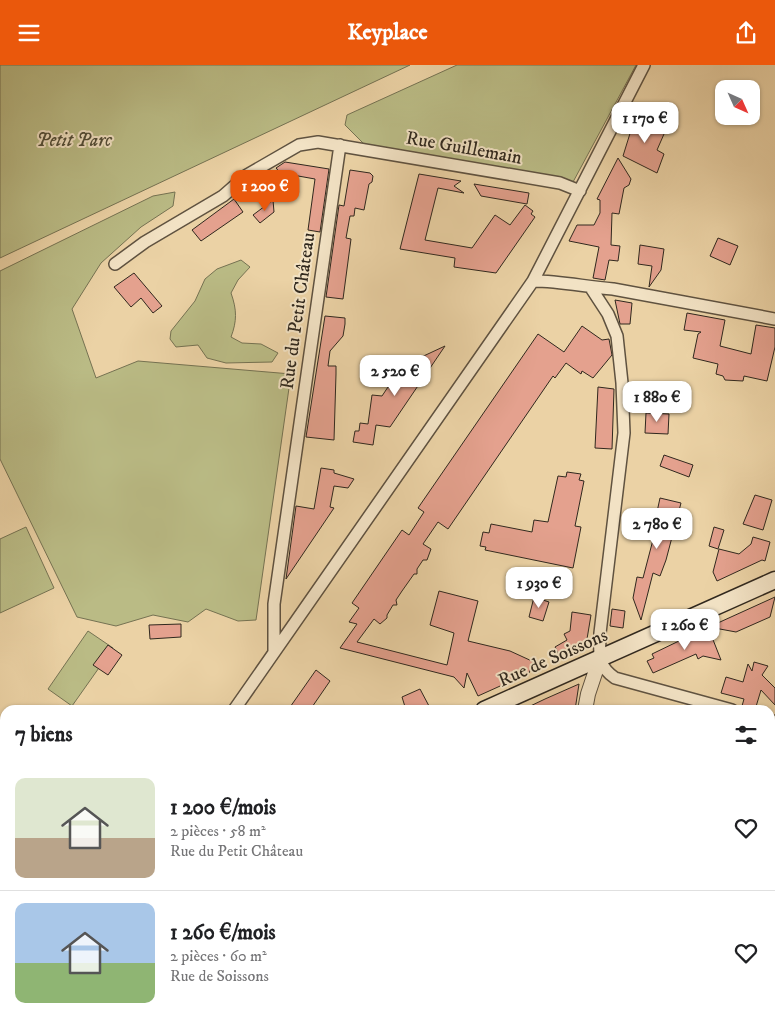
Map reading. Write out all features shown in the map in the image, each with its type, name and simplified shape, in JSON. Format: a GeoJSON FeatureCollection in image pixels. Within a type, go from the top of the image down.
{"type":"FeatureCollection","features":[{"type":"Feature","properties":{"kind":"main road","name":"Rue de Soissons"},"geometry":{"type":"LineString","coordinates":[[495,705],[775,580]]}},
{"type":"Feature","properties":{"kind":"street"},"geometry":{"type":"LineString","coordinates":[[237,705],[533,281],[644,65]]}},
{"type":"Feature","properties":{"kind":"street"},"geometry":{"type":"LineString","coordinates":[[115,264],[144,242],[223,196],[247,175],[299,145],[318,142],[340,145]]}},
{"type":"Feature","properties":{"kind":"street","name":"Rue Guillemain"},"geometry":{"type":"LineString","coordinates":[[340,145],[560,183],[580,191]]}},
{"type":"Feature","properties":{"kind":"street","name":"Rue du Petit Château"},"geometry":{"type":"LineString","coordinates":[[274,652],[274,604],[340,145]]}},
{"type":"Feature","properties":{"kind":"street"},"geometry":{"type":"LineString","coordinates":[[533,281],[559,281],[592,288],[613,289],[775,319]]}},
{"type":"Feature","properties":{"kind":"street"},"geometry":{"type":"LineString","coordinates":[[592,288],[608,314],[617,336],[622,383],[624,433],[600,633],[600,658],[604,671],[615,678],[714,705]]}},
{"type":"Feature","properties":{"kind":"street"},"geometry":{"type":"LineString","coordinates":[[586,705],[600,658]]}},
{"type":"Feature","properties":{"kind":"green space","name":"Petit Parc"},"geometry":{"type":"Polygon","coordinates":[[[0,65],[410,65],[0,258],[0,65]]]}},
{"type":"Feature","properties":{"kind":"green space"},"geometry":{"type":"Polygon","coordinates":[[[457,65],[636,65],[573,182],[364,144],[345,125],[347,115],[457,65]]]}},
{"type":"Feature","properties":{"kind":"green space"},"geometry":{"type":"Polygon","coordinates":[[[175,192],[173,206],[141,227],[101,263],[72,309],[96,378],[138,361],[291,374],[256,620],[238,621],[206,609],[188,622],[153,615],[116,626],[77,617],[0,459],[0,271],[153,196],[175,192]]]}},
{"type":"Feature","properties":{"kind":"green space"},"geometry":{"type":"Polygon","coordinates":[[[241,260],[250,267],[238,280],[231,293],[235,315],[231,337],[242,343],[261,344],[278,353],[272,362],[226,363],[207,358],[198,345],[176,347],[170,339],[171,331],[195,301],[205,279],[217,269],[241,260]]]}},
{"type":"Feature","properties":{"kind":"green space"},"geometry":{"type":"Polygon","coordinates":[[[26,527],[54,588],[0,613],[0,539],[26,527]]]}},
{"type":"Feature","properties":{"kind":"green space"},"geometry":{"type":"Polygon","coordinates":[[[88,631],[113,648],[73,705],[48,689],[88,631]]]}},
{"type":"Feature","properties":{"kind":"building"},"geometry":{"type":"Polygon","coordinates":[[[635,115],[660,127],[664,134],[657,150],[664,154],[657,173],[623,156],[632,127],[629,126],[635,115]]]}},
{"type":"Feature","properties":{"kind":"building"},"geometry":{"type":"Polygon","coordinates":[[[618,158],[631,179],[629,185],[624,188],[619,214],[612,213],[611,245],[620,246],[618,261],[609,260],[605,280],[593,278],[599,247],[569,241],[577,225],[594,225],[600,213],[600,200],[597,199],[618,158]]]}},
{"type":"Feature","properties":{"kind":"building"},"geometry":{"type":"Polygon","coordinates":[[[285,162],[329,169],[320,232],[308,230],[315,179],[287,174],[284,177],[276,168],[285,162]]]}},
{"type":"Feature","properties":{"kind":"building"},"geometry":{"type":"Polygon","coordinates":[[[350,170],[370,173],[373,176],[372,182],[369,184],[364,210],[355,208],[354,216],[350,216],[346,238],[351,239],[343,299],[326,297],[339,205],[344,206],[350,170]]]}},
{"type":"Feature","properties":{"kind":"building"},"geometry":{"type":"Polygon","coordinates":[[[419,174],[461,181],[454,186],[464,193],[438,188],[425,240],[472,248],[495,215],[510,225],[525,205],[533,211],[531,214],[535,217],[496,273],[454,267],[455,258],[400,249],[419,174]]]}},
{"type":"Feature","properties":{"kind":"building"},"geometry":{"type":"Polygon","coordinates":[[[474,184],[529,193],[527,204],[481,196],[474,184]]]}},
{"type":"Feature","properties":{"kind":"building"},"geometry":{"type":"Polygon","coordinates":[[[234,199],[243,212],[201,241],[192,230],[234,199]]]}},
{"type":"Feature","properties":{"kind":"building"},"geometry":{"type":"Polygon","coordinates":[[[273,200],[274,212],[260,223],[253,215],[273,200]]]}},
{"type":"Feature","properties":{"kind":"building"},"geometry":{"type":"Polygon","coordinates":[[[718,238],[738,246],[730,265],[710,256],[718,238]]]}},
{"type":"Feature","properties":{"kind":"building"},"geometry":{"type":"Polygon","coordinates":[[[640,245],[664,249],[661,270],[649,287],[652,266],[638,264],[640,245]]]}},
{"type":"Feature","properties":{"kind":"building"},"geometry":{"type":"Polygon","coordinates":[[[134,273],[162,306],[153,313],[141,298],[131,307],[114,287],[134,273]]]}},
{"type":"Feature","properties":{"kind":"building"},"geometry":{"type":"Polygon","coordinates":[[[615,300],[632,303],[630,324],[620,324],[615,300]]]}},
{"type":"Feature","properties":{"kind":"building"},"geometry":{"type":"Polygon","coordinates":[[[687,313],[725,320],[720,346],[751,354],[756,325],[775,328],[775,347],[767,381],[744,376],[743,381],[725,380],[723,376],[716,374],[718,364],[693,358],[698,334],[701,332],[684,330],[687,313]]]}},
{"type":"Feature","properties":{"kind":"building"},"geometry":{"type":"Polygon","coordinates":[[[325,316],[345,318],[343,336],[330,351],[328,366],[336,366],[334,440],[306,437],[325,316]]]}},
{"type":"Feature","properties":{"kind":"building"},"geometry":{"type":"Polygon","coordinates":[[[582,326],[602,340],[609,339],[612,355],[593,378],[582,371],[581,374],[566,363],[555,378],[553,376],[448,529],[438,522],[423,544],[431,549],[427,560],[423,560],[417,569],[417,574],[414,574],[396,600],[397,605],[393,605],[387,618],[380,624],[374,619],[357,642],[447,665],[454,633],[430,625],[439,591],[478,601],[468,641],[510,651],[534,662],[529,673],[478,696],[467,673],[464,688],[454,677],[340,648],[357,624],[349,622],[359,608],[352,603],[402,530],[409,535],[424,512],[418,508],[538,334],[564,352],[582,326]]]}},
{"type":"Feature","properties":{"kind":"building"},"geometry":{"type":"Polygon","coordinates":[[[445,346],[390,427],[376,425],[373,445],[353,442],[355,431],[359,431],[360,423],[368,424],[372,395],[382,396],[388,387],[394,391],[400,367],[445,346]]]}},
{"type":"Feature","properties":{"kind":"building"},"geometry":{"type":"Polygon","coordinates":[[[598,387],[614,389],[612,449],[595,448],[598,387]]]}},
{"type":"Feature","properties":{"kind":"building"},"geometry":{"type":"Polygon","coordinates":[[[646,413],[669,414],[668,434],[645,433],[646,413]]]}},
{"type":"Feature","properties":{"kind":"building"},"geometry":{"type":"Polygon","coordinates":[[[664,455],[693,465],[689,477],[660,466],[664,455]]]}},
{"type":"Feature","properties":{"kind":"building"},"geometry":{"type":"Polygon","coordinates":[[[321,468],[334,470],[334,473],[354,479],[348,488],[334,486],[330,507],[334,508],[286,579],[296,506],[314,509],[321,468]]]}},
{"type":"Feature","properties":{"kind":"building"},"geometry":{"type":"Polygon","coordinates":[[[567,472],[581,474],[579,480],[584,481],[575,526],[581,527],[573,568],[485,550],[486,547],[480,546],[483,532],[489,533],[491,524],[532,532],[534,520],[548,522],[558,476],[566,477],[567,472]]]}},
{"type":"Feature","properties":{"kind":"building"},"geometry":{"type":"Polygon","coordinates":[[[755,495],[772,500],[763,530],[743,524],[755,495]]]}},
{"type":"Feature","properties":{"kind":"building"},"geometry":{"type":"Polygon","coordinates":[[[660,498],[681,503],[666,560],[660,576],[653,573],[641,620],[633,598],[637,577],[643,578],[660,513],[657,512],[660,498]]]}},
{"type":"Feature","properties":{"kind":"building"},"geometry":{"type":"Polygon","coordinates":[[[714,527],[724,530],[718,549],[709,546],[714,527]]]}},
{"type":"Feature","properties":{"kind":"building"},"geometry":{"type":"Polygon","coordinates":[[[753,537],[770,542],[765,561],[762,560],[717,581],[713,572],[719,549],[739,554],[751,544],[753,537]]]}},
{"type":"Feature","properties":{"kind":"building"},"geometry":{"type":"Polygon","coordinates":[[[534,597],[549,602],[543,621],[529,617],[534,597]]]}},
{"type":"Feature","properties":{"kind":"building"},"geometry":{"type":"Polygon","coordinates":[[[775,597],[770,617],[736,632],[709,627],[775,597]]]}},
{"type":"Feature","properties":{"kind":"building"},"geometry":{"type":"Polygon","coordinates":[[[612,609],[625,611],[623,628],[610,626],[612,609]]]}},
{"type":"Feature","properties":{"kind":"building"},"geometry":{"type":"Polygon","coordinates":[[[572,612],[591,615],[586,645],[583,649],[561,659],[555,647],[567,640],[564,634],[570,631],[572,612]]]}},
{"type":"Feature","properties":{"kind":"building"},"geometry":{"type":"Polygon","coordinates":[[[181,624],[181,637],[150,639],[149,625],[181,624]]]}},
{"type":"Feature","properties":{"kind":"building"},"geometry":{"type":"Polygon","coordinates":[[[708,627],[721,660],[703,656],[698,659],[696,654],[653,673],[647,661],[654,658],[652,654],[708,627]]]}},
{"type":"Feature","properties":{"kind":"building"},"geometry":{"type":"Polygon","coordinates":[[[108,645],[122,655],[108,675],[93,665],[108,645]]]}},
{"type":"Feature","properties":{"kind":"building"},"geometry":{"type":"Polygon","coordinates":[[[754,662],[768,666],[762,675],[775,688],[775,705],[761,690],[756,705],[742,705],[744,699],[721,693],[726,677],[743,682],[748,664],[752,671],[754,662]]]}},
{"type":"Feature","properties":{"kind":"building"},"geometry":{"type":"Polygon","coordinates":[[[316,670],[330,681],[313,705],[292,705],[316,670]]]}},
{"type":"Feature","properties":{"kind":"building"},"geometry":{"type":"Polygon","coordinates":[[[579,684],[576,705],[532,705],[579,684]]]}},
{"type":"Feature","properties":{"kind":"building"},"geometry":{"type":"Polygon","coordinates":[[[420,689],[428,705],[404,705],[402,697],[420,689]]]}}]}
